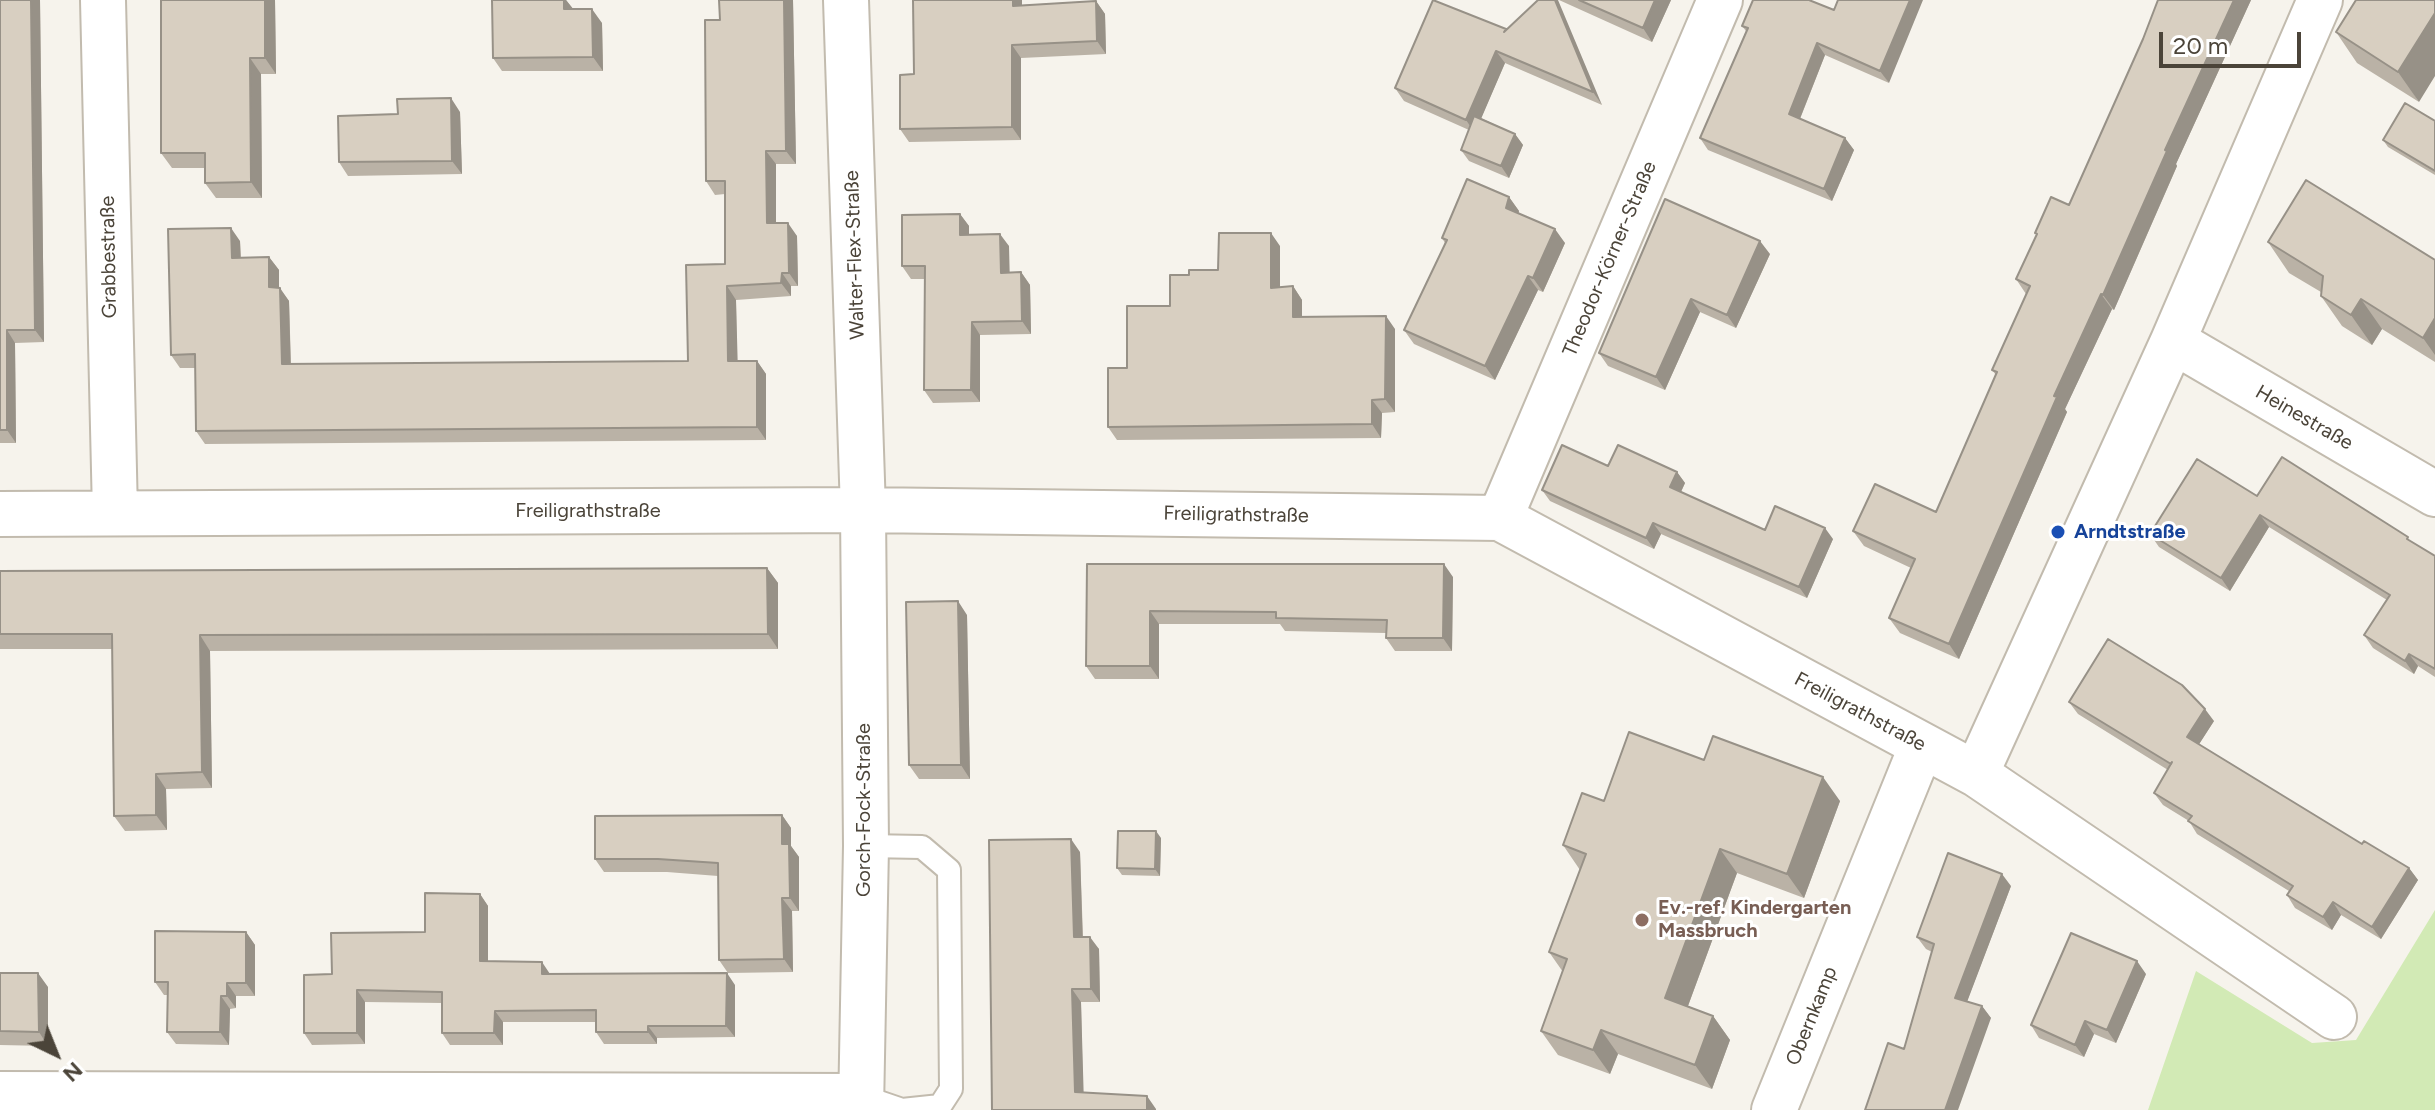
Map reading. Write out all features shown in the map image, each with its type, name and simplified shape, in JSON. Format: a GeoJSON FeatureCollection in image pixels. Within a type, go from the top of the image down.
{"type":"FeatureCollection","features":[{"type":"Feature","properties":{"kind":"street","name":"Grabbestraße"},"geometry":{"type":"LineString","coordinates":[[103,0],[115,513]]}},
{"type":"Feature","properties":{"kind":"street","name":"Walter-Flex-Straße"},"geometry":{"type":"LineString","coordinates":[[846,0],[863,510]]}},
{"type":"Feature","properties":{"kind":"street","name":"Theodor-Körner-Straße"},"geometry":{"type":"LineString","coordinates":[[1500,518],[1720,0]]}},
{"type":"Feature","properties":{"kind":"street"},"geometry":{"type":"LineString","coordinates":[[1976,774],[2173,341],[2320,0]]}},
{"type":"Feature","properties":{"kind":"street","name":"Heinestraße"},"geometry":{"type":"LineString","coordinates":[[2173,341],[2435,494]]}},
{"type":"Feature","properties":{"kind":"street","name":"Freiligrathstraße"},"geometry":{"type":"LineString","coordinates":[[0,514],[863,510],[1500,518],[1976,774],[2334,1017]]}},
{"type":"Feature","properties":{"kind":"street","name":"Gorch-Fock-Straße"},"geometry":{"type":"LineString","coordinates":[[861,1103],[866,846],[863,510]]}},
{"type":"Feature","properties":{"kind":"street","name":"Obernkamp"},"geometry":{"type":"LineString","coordinates":[[1774,1110],[1922,745]]}},
{"type":"Feature","properties":{"kind":"street"},"geometry":{"type":"LineString","coordinates":[[0,1094],[861,1103]]}},
{"type":"Feature","properties":{"kind":"lane"},"geometry":{"type":"LineString","coordinates":[[861,1103],[902,1110],[940,1106],[951,1089],[949,870],[922,847],[866,846]]}},
{"type":"Feature","properties":{"kind":"green space"},"geometry":{"type":"Polygon","coordinates":[[[2435,910],[2435,1110],[2148,1110],[2196,971],[2312,1043],[2356,1040],[2435,910]]]}},
{"type":"Feature","properties":{"kind":"building"},"geometry":{"type":"Polygon","coordinates":[[[0,0],[31,0],[35,330],[7,330],[7,430],[0,430],[0,0]]]}},
{"type":"Feature","properties":{"kind":"building"},"geometry":{"type":"Polygon","coordinates":[[[161,0],[265,0],[265,58],[250,58],[251,182],[205,183],[205,153],[161,153],[161,0]]]}},
{"type":"Feature","properties":{"kind":"building"},"geometry":{"type":"Polygon","coordinates":[[[492,0],[564,0],[564,9],[592,9],[593,57],[493,58],[492,0]]]}},
{"type":"Feature","properties":{"kind":"building"},"geometry":{"type":"Polygon","coordinates":[[[719,0],[784,0],[786,151],[766,151],[767,223],[788,223],[789,273],[782,273],[781,283],[727,286],[728,361],[757,361],[757,427],[196,431],[195,354],[171,355],[168,229],[231,228],[232,258],[269,257],[269,287],[280,288],[282,364],[688,361],[686,265],[725,264],[725,181],[706,181],[705,20],[720,20],[719,0]]]}},
{"type":"Feature","properties":{"kind":"building"},"geometry":{"type":"Polygon","coordinates":[[[913,0],[1013,0],[1013,6],[1096,1],[1097,41],[1012,45],[1012,127],[900,129],[900,75],[914,74],[913,0]]]}},
{"type":"Feature","properties":{"kind":"building"},"geometry":{"type":"Polygon","coordinates":[[[1433,0],[1506,29],[1504,32],[1538,0],[1555,0],[1593,92],[1496,51],[1466,120],[1395,88],[1433,0]]]}},
{"type":"Feature","properties":{"kind":"building"},"geometry":{"type":"Polygon","coordinates":[[[1579,0],[1655,0],[1643,28],[1579,0]]]}},
{"type":"Feature","properties":{"kind":"building"},"geometry":{"type":"Polygon","coordinates":[[[1753,0],[1809,0],[1834,10],[1838,0],[1910,0],[1880,71],[1817,43],[1789,114],[1845,138],[1824,189],[1700,138],[1748,28],[1742,26],[1753,0]]]}},
{"type":"Feature","properties":{"kind":"building"},"geometry":{"type":"Polygon","coordinates":[[[2158,0],[2234,0],[2103,295],[2054,396],[2057,397],[1949,644],[1889,618],[1915,559],[1853,531],[1875,484],[1936,512],[1997,372],[1992,370],[2030,286],[2016,279],[2035,233],[2051,197],[2069,205],[2158,0]]]}},
{"type":"Feature","properties":{"kind":"building"},"geometry":{"type":"Polygon","coordinates":[[[2356,0],[2435,0],[2435,13],[2398,72],[2336,32],[2356,0]]]}},
{"type":"Feature","properties":{"kind":"building"},"geometry":{"type":"Polygon","coordinates":[[[451,98],[452,161],[339,162],[338,116],[398,114],[397,99],[451,98]]]}},
{"type":"Feature","properties":{"kind":"building"},"geometry":{"type":"Polygon","coordinates":[[[2405,103],[2435,121],[2435,171],[2383,140],[2405,103]]]}},
{"type":"Feature","properties":{"kind":"building"},"geometry":{"type":"Polygon","coordinates":[[[1474,116],[1515,134],[1501,166],[1461,150],[1474,116]]]}},
{"type":"Feature","properties":{"kind":"building"},"geometry":{"type":"Polygon","coordinates":[[[1467,179],[1509,197],[1506,208],[1555,229],[1533,278],[1528,276],[1485,366],[1404,330],[1447,240],[1442,238],[1467,179]]]}},
{"type":"Feature","properties":{"kind":"building"},"geometry":{"type":"Polygon","coordinates":[[[2306,180],[2435,260],[2435,318],[2423,338],[2361,299],[2351,315],[2321,296],[2323,276],[2268,242],[2306,180]]]}},
{"type":"Feature","properties":{"kind":"building"},"geometry":{"type":"Polygon","coordinates":[[[1665,199],[1760,241],[1727,315],[1691,299],[1656,377],[1599,353],[1665,199]]]}},
{"type":"Feature","properties":{"kind":"building"},"geometry":{"type":"Polygon","coordinates":[[[960,214],[960,235],[1000,234],[1001,273],[1021,272],[1022,321],[972,322],[971,390],[924,390],[925,266],[902,266],[902,215],[960,214]]]}},
{"type":"Feature","properties":{"kind":"building"},"geometry":{"type":"Polygon","coordinates":[[[1219,233],[1271,233],[1271,288],[1293,286],[1293,317],[1386,316],[1385,399],[1372,400],[1372,424],[1108,427],[1108,368],[1127,368],[1127,306],[1170,306],[1170,275],[1189,275],[1189,270],[1218,270],[1219,233]]]}},
{"type":"Feature","properties":{"kind":"building"},"geometry":{"type":"Polygon","coordinates":[[[1562,445],[1608,466],[1618,445],[1677,472],[1670,487],[1765,530],[1775,506],[1825,528],[1799,587],[1653,523],[1646,538],[1542,490],[1562,445]]]}},
{"type":"Feature","properties":{"kind":"building"},"geometry":{"type":"Polygon","coordinates":[[[2282,457],[2435,556],[2435,669],[2409,654],[2405,661],[2364,635],[2390,595],[2260,515],[2221,578],[2150,534],[2197,459],[2257,496],[2282,457]]]}},
{"type":"Feature","properties":{"kind":"building"},"geometry":{"type":"Polygon","coordinates":[[[1087,564],[1444,564],[1443,638],[1386,638],[1387,620],[1276,618],[1276,612],[1150,611],[1150,666],[1086,666],[1087,564]]]}},
{"type":"Feature","properties":{"kind":"building"},"geometry":{"type":"Polygon","coordinates":[[[767,568],[768,634],[200,635],[202,772],[156,774],[156,815],[114,816],[112,634],[0,634],[0,571],[767,568]]]}},
{"type":"Feature","properties":{"kind":"building"},"geometry":{"type":"Polygon","coordinates":[[[958,601],[961,765],[909,765],[906,602],[958,601]]]}},
{"type":"Feature","properties":{"kind":"building"},"geometry":{"type":"Polygon","coordinates":[[[2108,639],[2182,685],[2205,709],[2187,737],[2362,844],[2364,841],[2409,868],[2372,927],[2333,902],[2323,917],[2287,895],[2293,886],[2188,821],[2192,816],[2154,793],[2171,764],[2069,702],[2108,639]]]}},
{"type":"Feature","properties":{"kind":"building","name":"Ev.-ref. Kindergarten Massbruch"},"geometry":{"type":"Polygon","coordinates":[[[1629,732],[1704,760],[1713,736],[1823,777],[1787,874],[1720,849],[1665,998],[1713,1016],[1695,1065],[1601,1030],[1593,1050],[1541,1031],[1567,959],[1549,952],[1586,854],[1563,845],[1582,793],[1604,801],[1629,732]]]}},
{"type":"Feature","properties":{"kind":"building"},"geometry":{"type":"Polygon","coordinates":[[[782,815],[782,844],[789,844],[790,898],[782,898],[784,959],[719,960],[718,863],[595,859],[595,816],[782,815]]]}},
{"type":"Feature","properties":{"kind":"building"},"geometry":{"type":"Polygon","coordinates":[[[1118,831],[1156,831],[1155,869],[1117,868],[1118,831]]]}},
{"type":"Feature","properties":{"kind":"building"},"geometry":{"type":"Polygon","coordinates":[[[1071,839],[1074,937],[1090,937],[1091,989],[1072,989],[1075,1092],[1147,1096],[1147,1110],[992,1110],[989,840],[1071,839]]]}},
{"type":"Feature","properties":{"kind":"building"},"geometry":{"type":"Polygon","coordinates":[[[1948,853],[2002,874],[1955,998],[1982,1006],[1945,1110],[1865,1110],[1888,1043],[1904,1049],[1934,944],[1917,937],[1948,853]]]}},
{"type":"Feature","properties":{"kind":"building"},"geometry":{"type":"Polygon","coordinates":[[[425,893],[480,894],[480,961],[542,962],[542,974],[727,973],[726,1026],[648,1026],[648,1032],[596,1032],[596,1010],[495,1011],[494,1033],[442,1033],[442,992],[357,990],[357,1033],[304,1033],[304,975],[332,974],[331,933],[425,932],[425,893]]]}},
{"type":"Feature","properties":{"kind":"building"},"geometry":{"type":"Polygon","coordinates":[[[155,931],[246,932],[246,983],[227,983],[227,996],[221,996],[220,1032],[167,1032],[168,982],[155,982],[155,931]]]}},
{"type":"Feature","properties":{"kind":"building"},"geometry":{"type":"Polygon","coordinates":[[[2071,933],[2137,961],[2107,1030],[2085,1021],[2075,1045],[2031,1025],[2071,933]]]}},
{"type":"Feature","properties":{"kind":"building"},"geometry":{"type":"Polygon","coordinates":[[[0,973],[38,973],[39,1032],[0,1031],[0,973]]]}},
{"type":"Feature","properties":{"kind":"place","name":"Arndtstraße"},"geometry":{"type":"Point","coordinates":[2058,532]}},
{"type":"Feature","properties":{"kind":"place","name":"Ev.-ref. Kindergarten Massbruch"},"geometry":{"type":"Point","coordinates":[1642,920]}}]}
